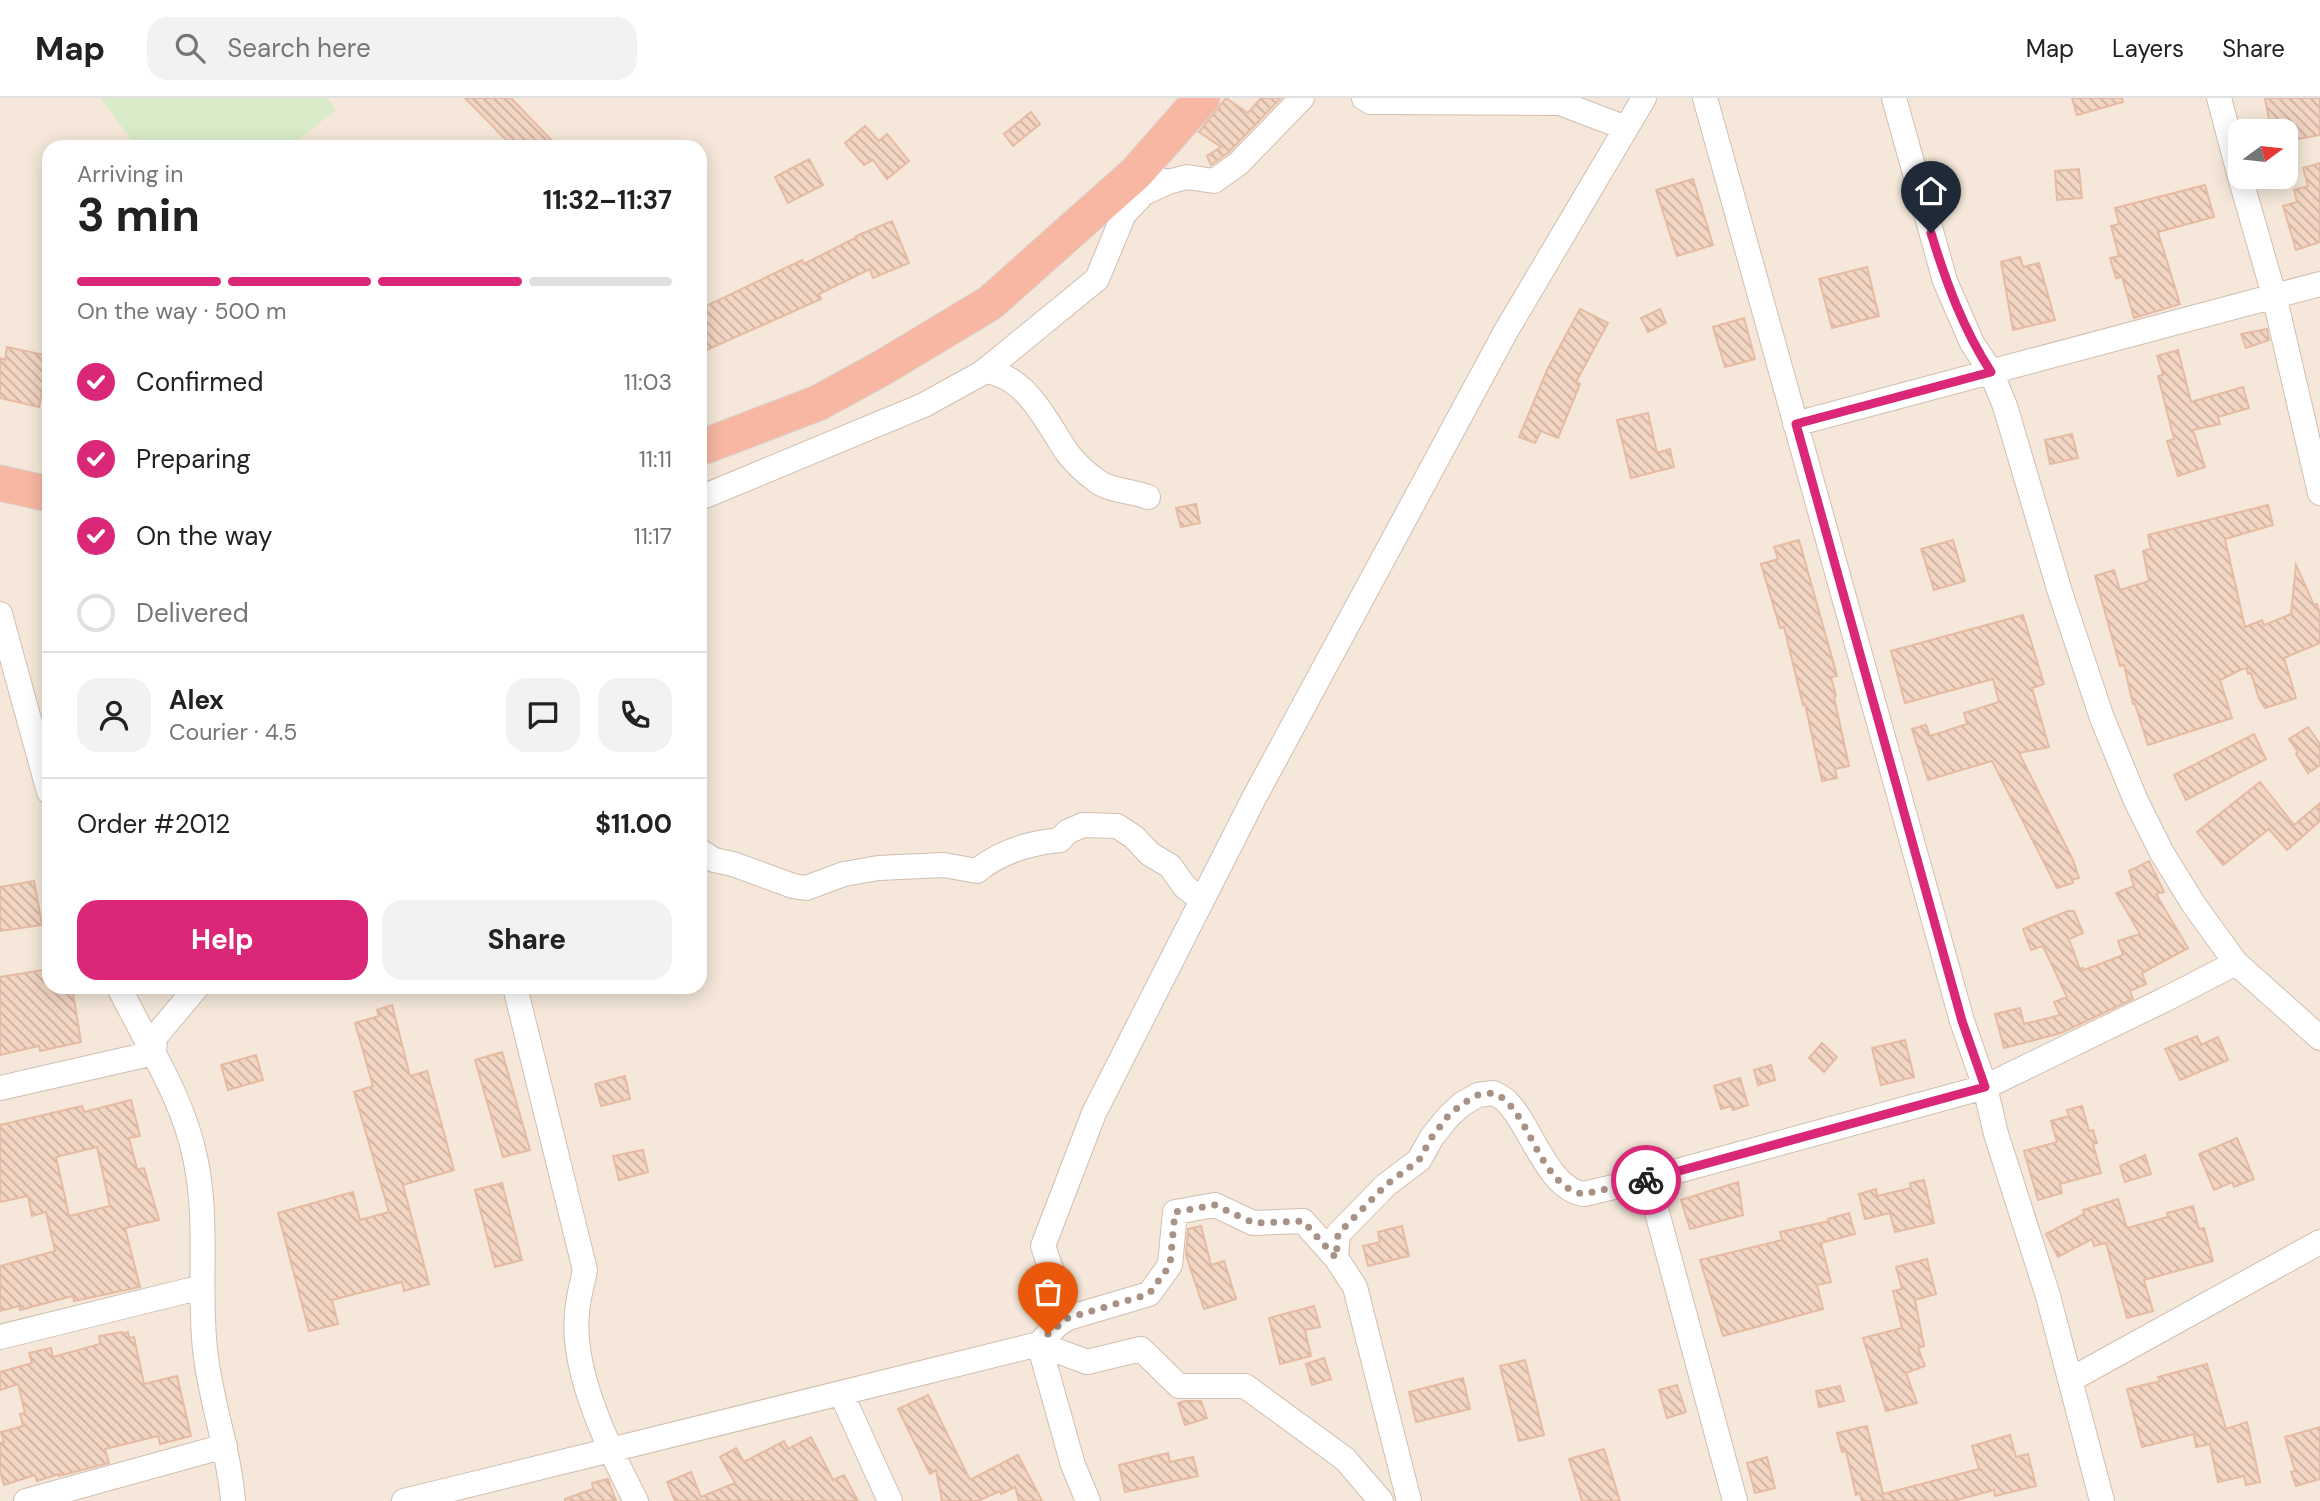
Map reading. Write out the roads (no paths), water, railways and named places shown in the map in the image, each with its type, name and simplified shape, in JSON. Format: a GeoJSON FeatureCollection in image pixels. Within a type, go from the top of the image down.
{"type":"FeatureCollection","features":[{"type":"Feature","properties":{"kind":"highway"},"geometry":{"type":"LineString","coordinates":[[707,445],[818,403],[990,303],[1152,178],[1202,98]]}},
{"type":"Feature","properties":{"kind":"highway"},"geometry":{"type":"LineString","coordinates":[[0,483],[42,492]]}},
{"type":"Feature","properties":{"kind":"street"},"geometry":{"type":"LineString","coordinates":[[707,495],[924,405],[984,371],[1097,279],[1124,214],[1144,193],[1152,178],[1187,177],[1214,181],[1238,164],[1302,98]]}},
{"type":"Feature","properties":{"kind":"street"},"geometry":{"type":"LineString","coordinates":[[1364,98],[1371,102],[1560,103],[1626,128]]}},
{"type":"Feature","properties":{"kind":"street"},"geometry":{"type":"LineString","coordinates":[[1068,1318],[1043,1246],[1094,1113],[1254,798],[1506,331],[1644,98]]}},
{"type":"Feature","properties":{"kind":"street"},"geometry":{"type":"LineString","coordinates":[[1705,98],[1962,1021],[1985,1087],[1996,1133],[2048,1296],[2102,1501]]}},
{"type":"Feature","properties":{"kind":"street"},"geometry":{"type":"LineString","coordinates":[[1894,98],[1945,281],[1972,343],[1991,372],[2005,406],[2060,592],[2102,718],[2136,801],[2162,853],[2194,905],[2236,963],[2320,1038]]}},
{"type":"Feature","properties":{"kind":"street"},"geometry":{"type":"LineString","coordinates":[[2220,98],[2228,130]]}},
{"type":"Feature","properties":{"kind":"street"},"geometry":{"type":"LineString","coordinates":[[2243,189],[2274,295],[2320,493]]}},
{"type":"Feature","properties":{"kind":"street"},"geometry":{"type":"LineString","coordinates":[[1796,424],[2320,284]]}},
{"type":"Feature","properties":{"kind":"street"},"geometry":{"type":"LineString","coordinates":[[984,371],[994,372],[1025,393],[1039,408],[1067,451],[1100,484],[1148,497]]}},
{"type":"Feature","properties":{"kind":"street"},"geometry":{"type":"LineString","coordinates":[[0,614],[41,730]]}},
{"type":"Feature","properties":{"kind":"street"},"geometry":{"type":"LineString","coordinates":[[707,856],[793,886],[806,888],[844,874],[878,868],[919,864],[978,871],[1012,850],[1060,841],[1067,832],[1083,825],[1095,824],[1117,827],[1134,837],[1150,854],[1170,866],[1185,887],[1202,900]]}},
{"type":"Feature","properties":{"kind":"street"},"geometry":{"type":"LineString","coordinates":[[1336,1258],[1338,1234],[1386,1185],[1419,1160],[1448,1116],[1478,1095],[1493,1093],[1507,1102],[1545,1162],[1565,1187],[1574,1193],[1584,1194],[1985,1087],[2236,963]]}},
{"type":"Feature","properties":{"kind":"street"},"geometry":{"type":"LineString","coordinates":[[122,994],[184,1116],[195,1157],[203,1215],[205,1352],[225,1446],[233,1501]]}},
{"type":"Feature","properties":{"kind":"street"},"geometry":{"type":"LineString","coordinates":[[154,1053],[155,1037],[191,994]]}},
{"type":"Feature","properties":{"kind":"street"},"geometry":{"type":"LineString","coordinates":[[517,994],[585,1270],[577,1314],[581,1368],[610,1452],[636,1501]]}},
{"type":"Feature","properties":{"kind":"street"},"geometry":{"type":"LineString","coordinates":[[0,1088],[154,1053]]}},
{"type":"Feature","properties":{"kind":"street"},"geometry":{"type":"LineString","coordinates":[[1648,1179],[1735,1501]]}},
{"type":"Feature","properties":{"kind":"street"},"geometry":{"type":"LineString","coordinates":[[404,1501],[1039,1344],[1057,1325],[1068,1318],[1149,1294],[1170,1265],[1175,1212],[1215,1205],[1254,1223],[1303,1221],[1336,1258],[1355,1287],[1409,1501]]}},
{"type":"Feature","properties":{"kind":"street"},"geometry":{"type":"LineString","coordinates":[[2070,1380],[2320,1242]]}},
{"type":"Feature","properties":{"kind":"street"},"geometry":{"type":"LineString","coordinates":[[0,1337],[202,1287]]}},
{"type":"Feature","properties":{"kind":"street"},"geometry":{"type":"LineString","coordinates":[[1039,1344],[1073,1465],[1088,1501]]}},
{"type":"Feature","properties":{"kind":"street"},"geometry":{"type":"LineString","coordinates":[[1039,1344],[1087,1362],[1141,1349],[1179,1386],[1245,1386],[1345,1460],[1381,1501]]}},
{"type":"Feature","properties":{"kind":"street"},"geometry":{"type":"LineString","coordinates":[[841,1394],[890,1501]]}},
{"type":"Feature","properties":{"kind":"street"},"geometry":{"type":"LineString","coordinates":[[26,1501],[225,1446]]}}]}
